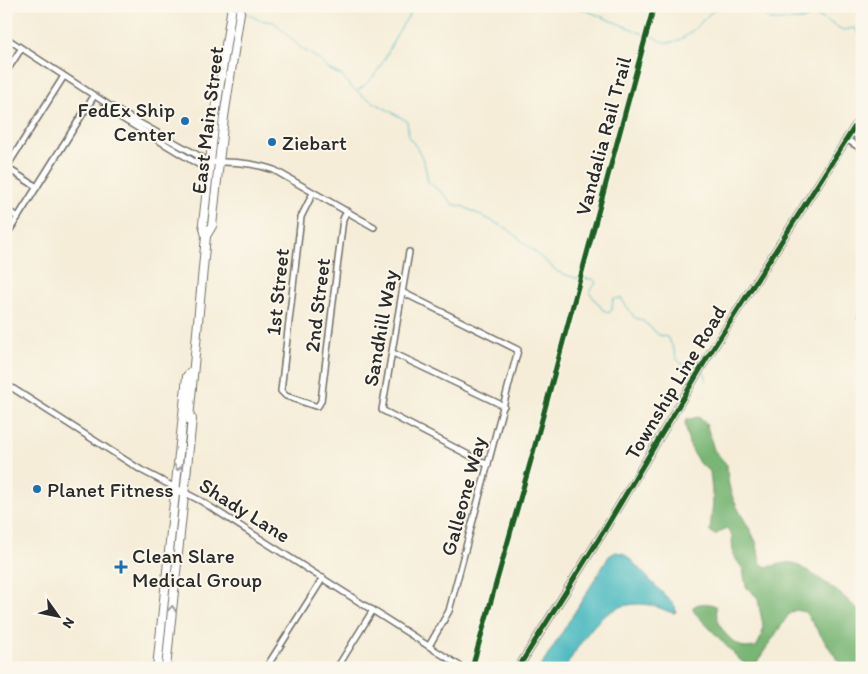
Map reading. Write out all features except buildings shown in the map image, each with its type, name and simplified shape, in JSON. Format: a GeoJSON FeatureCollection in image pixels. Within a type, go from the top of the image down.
{"type":"FeatureCollection","features":[{"type":"Feature","properties":{"kind":"main road","name":"East Main Street"},"geometry":{"type":"LineString","coordinates":[[157,668],[187,376],[193,370],[206,236],[212,226],[214,162],[232,6]]}},
{"type":"Feature","properties":{"kind":"main road","name":"East Main Street"},"geometry":{"type":"LineString","coordinates":[[214,162],[241,6]]}},
{"type":"Feature","properties":{"kind":"main road"},"geometry":{"type":"LineString","coordinates":[[166,668],[191,422],[189,419],[193,370]]}},
{"type":"Feature","properties":{"kind":"street"},"geometry":{"type":"LineString","coordinates":[[6,38],[118,112],[214,162],[269,168],[374,227]]}},
{"type":"Feature","properties":{"kind":"street"},"geometry":{"type":"LineString","coordinates":[[6,72],[21,48]]}},
{"type":"Feature","properties":{"kind":"street"},"geometry":{"type":"LineString","coordinates":[[37,187],[7,168],[64,76]]}},
{"type":"Feature","properties":{"kind":"street"},"geometry":{"type":"LineString","coordinates":[[6,236],[94,96]]}},
{"type":"Feature","properties":{"kind":"street","name":"Township Line Road"},"geometry":{"type":"LineString","coordinates":[[518,668],[605,529],[707,358],[862,115]]}},
{"type":"Feature","properties":{"kind":"street"},"geometry":{"type":"LineString","coordinates":[[851,132],[862,139]]}},
{"type":"Feature","properties":{"kind":"street"},"geometry":{"type":"LineString","coordinates":[[846,140],[862,149]]}},
{"type":"Feature","properties":{"kind":"street","name":"1st Street"},"geometry":{"type":"LineString","coordinates":[[313,193],[302,217],[282,391],[286,396],[315,406],[320,404]]}},
{"type":"Feature","properties":{"kind":"street"},"geometry":{"type":"LineString","coordinates":[[6,210],[18,217]]}},
{"type":"Feature","properties":{"kind":"street","name":"2nd Street"},"geometry":{"type":"LineString","coordinates":[[320,404],[343,219],[347,211]]}},
{"type":"Feature","properties":{"kind":"street","name":"Sandhill Way"},"geometry":{"type":"LineString","coordinates":[[409,252],[404,293],[382,410],[488,465]]}},
{"type":"Feature","properties":{"kind":"street"},"geometry":{"type":"LineString","coordinates":[[862,258],[862,315]]}},
{"type":"Feature","properties":{"kind":"street","name":"Galleone Way"},"geometry":{"type":"LineString","coordinates":[[404,293],[518,350],[449,611],[429,646]]}},
{"type":"Feature","properties":{"kind":"street"},"geometry":{"type":"LineString","coordinates":[[393,353],[504,406]]}},
{"type":"Feature","properties":{"kind":"street","name":"Shady Lane"},"geometry":{"type":"LineString","coordinates":[[6,384],[141,470],[184,492],[323,578],[464,668],[470,668]]}},
{"type":"Feature","properties":{"kind":"street"},"geometry":{"type":"LineString","coordinates":[[266,668],[323,578]]}},
{"type":"Feature","properties":{"kind":"street"},"geometry":{"type":"LineString","coordinates":[[337,668],[373,610]]}},
{"type":"Feature","properties":{"kind":"green space"},"geometry":{"type":"Polygon","coordinates":[[[698,417],[706,423],[714,450],[727,465],[733,498],[756,542],[762,565],[769,567],[792,563],[819,578],[842,595],[859,611],[863,623],[862,668],[843,668],[805,612],[795,610],[789,614],[757,662],[750,665],[741,661],[694,612],[693,607],[699,604],[716,606],[720,626],[733,641],[745,648],[756,647],[760,640],[763,623],[758,598],[746,587],[743,569],[733,555],[732,536],[726,528],[715,535],[710,531],[713,502],[710,471],[699,463],[689,444],[685,423],[686,420],[698,417]]]}},
{"type":"Feature","properties":{"kind":"water"},"geometry":{"type":"Polygon","coordinates":[[[616,552],[625,554],[675,606],[676,612],[673,613],[650,605],[634,604],[621,607],[609,613],[598,622],[580,644],[565,668],[540,668],[609,556],[616,552]]]}},
{"type":"Feature","properties":{"kind":"waterway"},"geometry":{"type":"LineString","coordinates":[[358,90],[371,80],[376,73],[415,6]]}},
{"type":"Feature","properties":{"kind":"waterway"},"geometry":{"type":"LineString","coordinates":[[575,6],[644,34]]}},
{"type":"Feature","properties":{"kind":"waterway"},"geometry":{"type":"LineString","coordinates":[[650,36],[665,42],[681,39],[720,6]]}},
{"type":"Feature","properties":{"kind":"waterway"},"geometry":{"type":"LineString","coordinates":[[756,6],[769,20],[802,20],[814,14],[843,30],[855,28],[862,39]]}},
{"type":"Feature","properties":{"kind":"waterway"},"geometry":{"type":"LineString","coordinates":[[243,11],[259,20],[274,22],[301,48],[318,59],[330,70],[341,75],[350,86],[363,96],[407,121],[409,138],[422,158],[428,182],[446,196],[452,204],[462,206],[508,229],[558,272],[575,278],[593,279],[596,283],[589,292],[603,310],[609,313],[612,309],[613,299],[621,298],[634,317],[643,321],[659,335],[667,337],[678,361],[697,370]]}},
{"type":"Feature","properties":{"kind":"waterway"},"geometry":{"type":"LineString","coordinates":[[703,372],[706,376],[706,382]]}},
{"type":"Feature","properties":{"kind":"cycle path","name":"Vandalia Rail Trail"},"geometry":{"type":"LineString","coordinates":[[472,668],[531,460],[654,6]]}},
{"type":"Feature","properties":{"kind":"cycle path"},"geometry":{"type":"LineString","coordinates":[[518,668],[605,529],[707,358],[862,115]]}},
{"type":"Feature","properties":{"kind":"place","name":"FedEx Ship Center"},"geometry":{"type":"Point","coordinates":[185,121]}},
{"type":"Feature","properties":{"kind":"place","name":"Ziebart"},"geometry":{"type":"Point","coordinates":[272,142]}},
{"type":"Feature","properties":{"kind":"place","name":"Planet Fitness"},"geometry":{"type":"Point","coordinates":[37,489]}},
{"type":"Feature","properties":{"kind":"place","name":"Clean Slare Medical Group"},"geometry":{"type":"Point","coordinates":[121,567]}}]}
